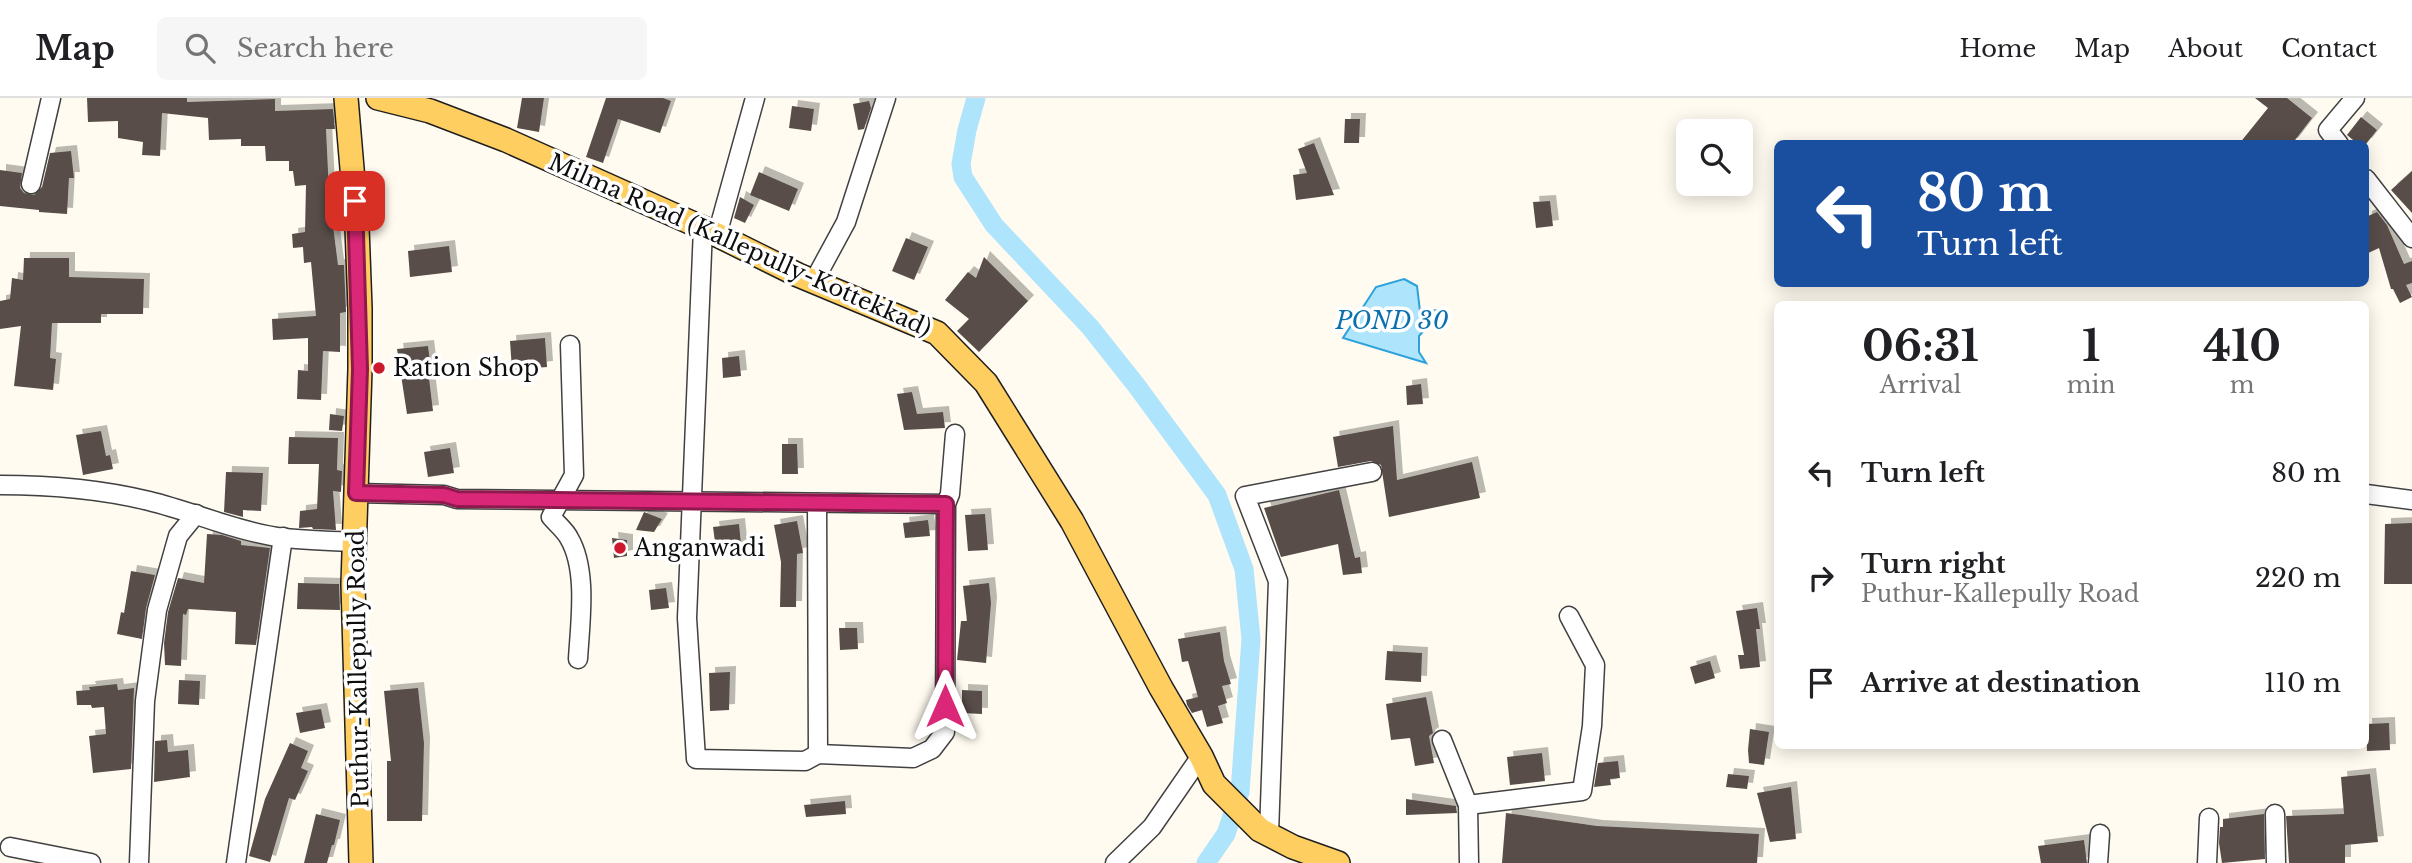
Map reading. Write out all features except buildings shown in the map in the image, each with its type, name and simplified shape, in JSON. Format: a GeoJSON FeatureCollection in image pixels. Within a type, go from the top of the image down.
{"type":"FeatureCollection","features":[{"type":"Feature","properties":{"kind":"main road","name":"Puthur-Kallepully Road"},"geometry":{"type":"LineString","coordinates":[[346,98],[358,227],[360,308],[353,584],[361,863]]}},
{"type":"Feature","properties":{"kind":"main road","name":"Milma Road (Kallepully-Kottekkad)"},"geometry":{"type":"LineString","coordinates":[[378,98],[430,111],[506,140],[814,281],[937,333],[986,383],[1072,521],[1214,784],[1265,832],[1293,847],[1338,863]]}},
{"type":"Feature","properties":{"kind":"street"},"geometry":{"type":"LineString","coordinates":[[31,184],[51,98]]}},
{"type":"Feature","properties":{"kind":"street"},"geometry":{"type":"LineString","coordinates":[[755,98],[710,232],[687,618],[696,759],[805,761],[818,754],[913,758],[932,749],[945,732],[946,504],[950,494],[955,434]]}},
{"type":"Feature","properties":{"kind":"street"},"geometry":{"type":"LineString","coordinates":[[814,281],[846,222],[886,98]]}},
{"type":"Feature","properties":{"kind":"street"},"geometry":{"type":"LineString","coordinates":[[2336,140],[2328,130],[2355,98]]}},
{"type":"Feature","properties":{"kind":"street"},"geometry":{"type":"LineString","coordinates":[[2369,183],[2412,238]]}},
{"type":"Feature","properties":{"kind":"street"},"geometry":{"type":"LineString","coordinates":[[570,345],[574,475],[551,517],[569,537],[578,559],[581,603],[578,659]]}},
{"type":"Feature","properties":{"kind":"street"},"geometry":{"type":"LineString","coordinates":[[1265,832],[1278,582],[1245,496],[1372,472]]}},
{"type":"Feature","properties":{"kind":"street"},"geometry":{"type":"LineString","coordinates":[[0,485],[47,485],[103,492],[149,501],[283,537],[354,542]]}},
{"type":"Feature","properties":{"kind":"street"},"geometry":{"type":"LineString","coordinates":[[356,493],[444,495],[457,499],[946,504]]}},
{"type":"Feature","properties":{"kind":"street"},"geometry":{"type":"LineString","coordinates":[[2369,494],[2412,500]]}},
{"type":"Feature","properties":{"kind":"street"},"geometry":{"type":"LineString","coordinates":[[817,503],[818,754]]}},
{"type":"Feature","properties":{"kind":"street"},"geometry":{"type":"LineString","coordinates":[[139,863],[145,701],[158,610],[178,537],[196,514]]}},
{"type":"Feature","properties":{"kind":"street"},"geometry":{"type":"LineString","coordinates":[[236,863],[283,537]]}},
{"type":"Feature","properties":{"kind":"street"},"geometry":{"type":"LineString","coordinates":[[1468,805],[1582,791],[1592,726],[1595,665],[1569,616]]}},
{"type":"Feature","properties":{"kind":"street"},"geometry":{"type":"LineString","coordinates":[[1442,740],[1468,805],[1469,863]]}},
{"type":"Feature","properties":{"kind":"street"},"geometry":{"type":"LineString","coordinates":[[1115,863],[1152,827],[1201,756]]}},
{"type":"Feature","properties":{"kind":"street"},"geometry":{"type":"LineString","coordinates":[[2275,814],[2276,863]]}},
{"type":"Feature","properties":{"kind":"street"},"geometry":{"type":"LineString","coordinates":[[2207,863],[2209,818]]}},
{"type":"Feature","properties":{"kind":"street"},"geometry":{"type":"LineString","coordinates":[[2098,863],[2100,834]]}},
{"type":"Feature","properties":{"kind":"street"},"geometry":{"type":"LineString","coordinates":[[10,847],[91,863]]}},
{"type":"Feature","properties":{"kind":"water","name":"POND 30"},"geometry":{"type":"Polygon","coordinates":[[[1404,279],[1417,286],[1420,311],[1442,310],[1419,336],[1419,352],[1426,363],[1343,338],[1376,287],[1404,279]]]}},
{"type":"Feature","properties":{"kind":"waterway"},"geometry":{"type":"LineString","coordinates":[[976,98],[961,164],[963,177],[994,225],[1090,327],[1217,495],[1244,569],[1251,639],[1240,792],[1226,834],[1206,863]]}},
{"type":"Feature","properties":{"kind":"place","name":"Ration Shop"},"geometry":{"type":"Point","coordinates":[379,368]}},
{"type":"Feature","properties":{"kind":"place","name":"Anganwadi"},"geometry":{"type":"Point","coordinates":[620,548]}},
{"type":"Feature","properties":{"kind":"route"},"geometry":{"type":"LineString","coordinates":[[355,201],[360,308],[356,493],[444,495],[457,499],[946,504],[945,706]]}}]}
